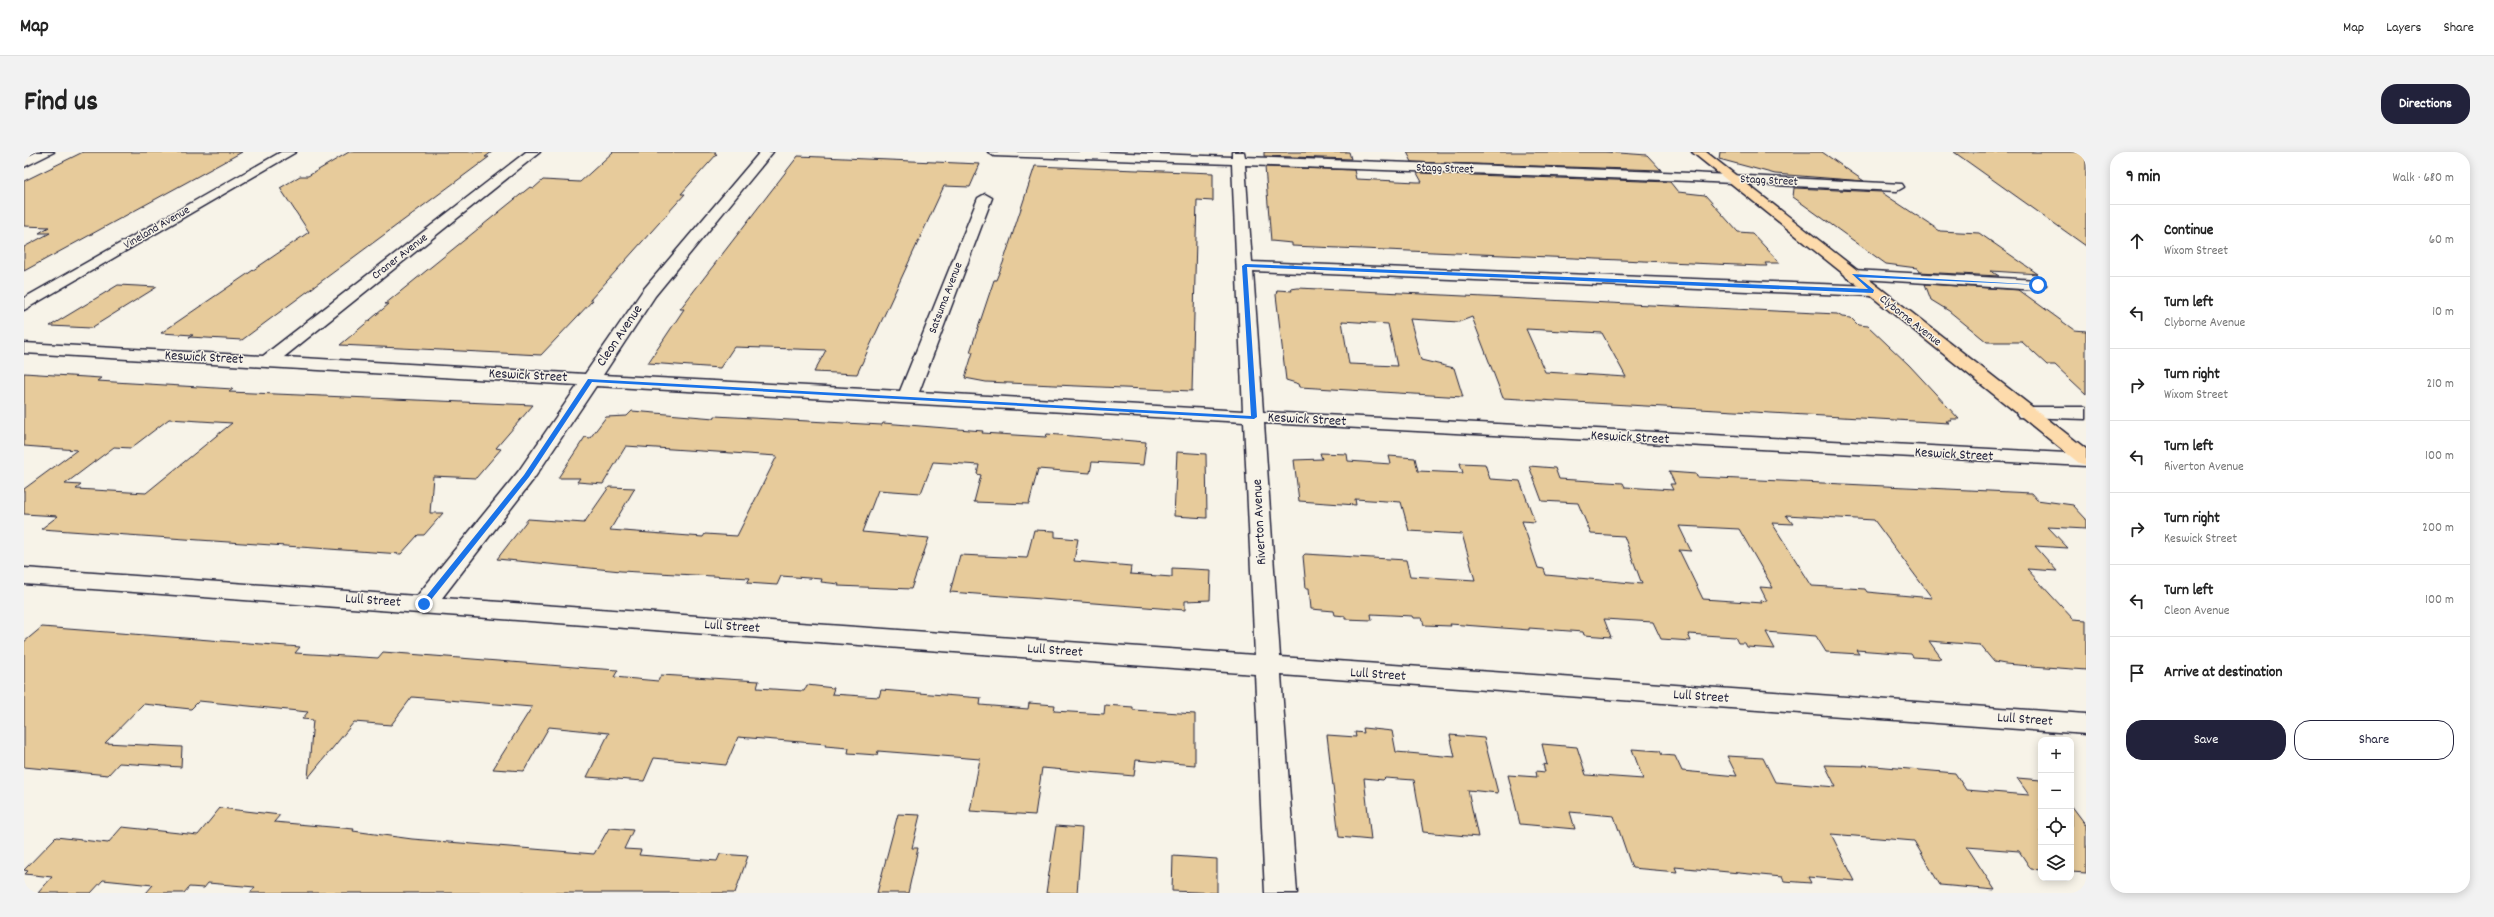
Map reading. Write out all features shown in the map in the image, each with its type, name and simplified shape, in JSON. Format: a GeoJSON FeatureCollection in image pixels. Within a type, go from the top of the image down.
{"type":"FeatureCollection","features":[{"type":"Feature","properties":{"kind":"main road","name":"Clyborne Avenue"},"geometry":{"type":"LineString","coordinates":[[1698,152],[2086,460]]}},
{"type":"Feature","properties":{"kind":"street"},"geometry":{"type":"LineString","coordinates":[[24,163],[48,152]]}},
{"type":"Feature","properties":{"kind":"street","name":"Vineland Avenue"},"geometry":{"type":"LineString","coordinates":[[24,305],[290,152]]}},
{"type":"Feature","properties":{"kind":"street","name":"Craner Avenue"},"geometry":{"type":"LineString","coordinates":[[267,362],[534,152]]}},
{"type":"Feature","properties":{"kind":"street","name":"Cleon Avenue"},"geometry":{"type":"LineString","coordinates":[[424,604],[526,476],[649,293],[768,152]]}},
{"type":"Feature","properties":{"kind":"street","name":"Stagg Street"},"geometry":{"type":"LineString","coordinates":[[994,152],[1238,157],[1897,187]]}},
{"type":"Feature","properties":{"kind":"street","name":"Riverton Avenue"},"geometry":{"type":"LineString","coordinates":[[1238,157],[1269,667],[1281,893]]}},
{"type":"Feature","properties":{"kind":"street","name":"Satsuma Avenue"},"geometry":{"type":"LineString","coordinates":[[907,398],[985,198]]}},
{"type":"Feature","properties":{"kind":"street"},"geometry":{"type":"LineString","coordinates":[[1245,266],[1873,291]]}},
{"type":"Feature","properties":{"kind":"street"},"geometry":{"type":"LineString","coordinates":[[1854,275],[2038,285]]}},
{"type":"Feature","properties":{"kind":"street","name":"Keswick Street"},"geometry":{"type":"LineString","coordinates":[[24,348],[1254,417],[2086,460]]}},
{"type":"Feature","properties":{"kind":"street"},"geometry":{"type":"LineString","coordinates":[[2026,413],[2086,413]]}},
{"type":"Feature","properties":{"kind":"street","name":"Lull Street"},"geometry":{"type":"LineString","coordinates":[[24,576],[424,604],[1269,667],[2086,724]]}},
{"type":"Feature","properties":{"kind":"building"},"geometry":{"type":"Polygon","coordinates":[[[83,152],[242,152],[24,271],[24,247],[50,233],[39,233],[49,227],[24,226],[24,181],[83,152]]]}},
{"type":"Feature","properties":{"kind":"building"},"geometry":{"type":"Polygon","coordinates":[[[349,152],[492,152],[485,157],[489,157],[242,340],[189,337],[193,335],[161,333],[309,232],[280,188],[300,176],[308,176],[349,152]]]}},
{"type":"Feature","properties":{"kind":"building"},"geometry":{"type":"Polygon","coordinates":[[[613,152],[716,152],[714,154],[717,154],[681,194],[685,194],[590,300],[593,300],[541,355],[340,345],[389,304],[385,304],[530,187],[534,188],[543,180],[580,182],[613,152]]]}},
{"type":"Feature","properties":{"kind":"building"},"geometry":{"type":"Polygon","coordinates":[[[1264,152],[1349,152],[1351,159],[1264,156],[1264,152]]]}},
{"type":"Feature","properties":{"kind":"building"},"geometry":{"type":"Polygon","coordinates":[[[1407,152],[1605,152],[1647,155],[1661,170],[1412,162],[1407,152]]]}},
{"type":"Feature","properties":{"kind":"building"},"geometry":{"type":"Polygon","coordinates":[[[1720,152],[1822,152],[1864,181],[1775,174],[1719,159],[1720,152]]]}},
{"type":"Feature","properties":{"kind":"building"},"geometry":{"type":"Polygon","coordinates":[[[1954,152],[2086,152],[2086,246],[1954,152]]]}},
{"type":"Feature","properties":{"kind":"building"},"geometry":{"type":"Polygon","coordinates":[[[798,156],[980,164],[970,187],[944,186],[857,374],[814,372],[826,350],[734,347],[720,368],[648,363],[684,309],[680,309],[798,156]]]}},
{"type":"Feature","properties":{"kind":"building"},"geometry":{"type":"Polygon","coordinates":[[[1035,166],[1213,173],[1213,201],[1197,200],[1192,391],[986,382],[965,378],[973,352],[970,352],[994,280],[996,280],[1003,263],[1035,166]]]}},
{"type":"Feature","properties":{"kind":"building"},"geometry":{"type":"Polygon","coordinates":[[[1265,167],[1354,170],[1356,179],[1417,182],[1422,182],[1417,173],[1670,182],[1678,192],[1705,195],[1738,232],[1752,233],[1780,263],[1765,263],[1767,266],[1761,266],[1292,246],[1292,243],[1271,241],[1265,167]]]}},
{"type":"Feature","properties":{"kind":"building"},"geometry":{"type":"Polygon","coordinates":[[[1794,188],[1881,192],[1940,231],[1979,233],[2038,274],[1991,271],[1999,276],[1919,272],[1917,268],[1886,264],[1793,197],[1794,188]]]}},
{"type":"Feature","properties":{"kind":"building"},"geometry":{"type":"Polygon","coordinates":[[[1925,284],[2019,290],[2074,330],[2086,331],[2086,394],[2055,365],[2047,365],[2022,342],[1987,342],[1949,311],[1931,300],[1925,284]]]}},
{"type":"Feature","properties":{"kind":"building"},"geometry":{"type":"Polygon","coordinates":[[[118,285],[157,287],[91,328],[50,326],[118,285]]]}},
{"type":"Feature","properties":{"kind":"building"},"geometry":{"type":"Polygon","coordinates":[[[1298,288],[1837,314],[1842,317],[1851,318],[1858,325],[1868,326],[1909,365],[1959,419],[1950,419],[1952,421],[1946,421],[1949,423],[1503,398],[1472,317],[1459,322],[1410,319],[1421,360],[1454,368],[1463,397],[1300,387],[1299,384],[1286,380],[1276,295],[1277,290],[1292,291],[1291,289],[1298,288]],[[1342,321],[1349,364],[1397,366],[1388,324],[1342,321]],[[1526,329],[1545,372],[1626,377],[1602,333],[1526,329]]]}},
{"type":"Feature","properties":{"kind":"building"},"geometry":{"type":"Polygon","coordinates":[[[24,373],[101,378],[97,381],[233,389],[229,392],[533,405],[496,448],[501,449],[476,478],[433,476],[430,513],[443,513],[424,535],[418,535],[401,554],[41,529],[58,516],[24,514],[24,489],[77,450],[24,446],[24,373]],[[169,419],[131,448],[114,447],[65,484],[81,485],[76,489],[146,493],[232,423],[169,419]]]}},
{"type":"Feature","properties":{"kind":"building"},"geometry":{"type":"Polygon","coordinates":[[[632,411],[714,418],[715,416],[882,425],[883,423],[983,431],[982,433],[1046,437],[1047,434],[1146,442],[1143,465],[1092,462],[1090,473],[1038,469],[1029,504],[974,502],[981,475],[977,474],[979,465],[933,462],[921,493],[878,490],[862,532],[929,538],[911,589],[838,586],[839,584],[821,582],[822,579],[781,576],[777,585],[747,583],[750,578],[621,571],[497,559],[528,519],[584,523],[609,487],[635,488],[610,530],[703,537],[705,534],[737,536],[777,456],[626,446],[603,484],[577,482],[580,478],[558,478],[585,437],[590,438],[606,417],[627,416],[632,411]]]}},
{"type":"Feature","properties":{"kind":"building"},"geometry":{"type":"Polygon","coordinates":[[[1177,452],[1206,454],[1207,518],[1174,516],[1177,452]]]}},
{"type":"Feature","properties":{"kind":"building"},"geometry":{"type":"Polygon","coordinates":[[[1320,453],[1347,454],[1348,461],[1391,464],[1389,456],[1415,458],[1418,471],[1463,473],[1460,463],[1485,464],[1490,479],[1520,481],[1535,522],[1522,521],[1538,568],[1544,569],[1546,575],[1642,584],[1624,536],[1591,534],[1578,503],[1542,501],[1529,466],[1555,468],[1559,479],[1623,483],[1625,487],[1673,490],[1670,484],[1675,484],[1669,472],[1696,474],[1697,477],[2031,493],[2037,500],[2073,505],[2086,519],[2086,529],[2048,527],[2068,548],[2035,546],[2057,571],[2027,569],[2073,619],[2086,620],[2086,670],[1994,662],[1980,645],[1929,641],[1942,659],[1913,657],[1911,654],[1856,650],[1859,654],[1826,652],[1816,636],[1766,632],[1775,649],[1747,647],[1745,643],[1738,643],[1735,637],[1688,634],[1691,641],[1661,639],[1653,622],[1604,619],[1611,637],[1584,635],[1583,632],[1529,628],[1529,630],[1450,624],[1451,626],[1424,625],[1422,618],[1413,618],[1412,616],[1371,614],[1372,620],[1345,619],[1345,616],[1335,615],[1334,611],[1311,609],[1309,588],[1306,588],[1303,556],[1305,554],[1406,560],[1410,576],[1475,580],[1462,534],[1409,531],[1401,502],[1355,499],[1356,505],[1299,501],[1294,460],[1322,459],[1320,453]],[[1786,515],[1793,524],[1772,523],[1812,586],[1865,589],[1867,592],[1932,598],[1874,520],[1786,515]],[[1679,526],[1691,551],[1679,550],[1703,599],[1762,603],[1760,600],[1767,601],[1760,587],[1773,588],[1739,529],[1679,526]]]}},
{"type":"Feature","properties":{"kind":"building"},"geometry":{"type":"Polygon","coordinates":[[[1034,530],[1055,531],[1055,537],[1078,539],[1074,561],[1131,566],[1130,574],[1172,577],[1172,568],[1211,570],[1210,600],[1185,601],[1185,610],[950,592],[960,555],[1027,558],[1034,530]]]}},
{"type":"Feature","properties":{"kind":"building"},"geometry":{"type":"Polygon","coordinates":[[[42,627],[300,647],[295,653],[378,658],[383,652],[618,670],[614,677],[658,681],[661,675],[759,681],[757,688],[804,691],[807,685],[834,688],[832,694],[879,697],[881,690],[981,698],[980,705],[1028,709],[1029,703],[1055,705],[1054,711],[1104,714],[1105,705],[1133,707],[1133,710],[1195,714],[1195,765],[1136,760],[1134,776],[1042,768],[1035,815],[970,811],[980,759],[878,751],[877,755],[848,753],[849,748],[825,746],[826,744],[738,737],[726,765],[654,758],[644,781],[587,777],[609,733],[549,727],[524,771],[493,769],[532,707],[412,697],[391,725],[354,722],[308,778],[313,720],[302,719],[308,712],[199,701],[191,709],[143,704],[105,743],[182,747],[181,767],[119,763],[108,775],[24,767],[24,642],[42,627]]]}},
{"type":"Feature","properties":{"kind":"building"},"geometry":{"type":"Polygon","coordinates":[[[1363,728],[1392,731],[1396,752],[1455,757],[1450,735],[1484,738],[1498,793],[1468,790],[1478,837],[1423,832],[1414,780],[1385,778],[1383,780],[1364,778],[1371,840],[1339,837],[1327,735],[1356,737],[1355,732],[1364,733],[1363,728]]]}},
{"type":"Feature","properties":{"kind":"building"},"geometry":{"type":"Polygon","coordinates":[[[1542,744],[1577,747],[1586,775],[1643,779],[1632,749],[1660,751],[1662,755],[1675,756],[1682,771],[1737,776],[1727,756],[1763,758],[1775,782],[1836,787],[1825,765],[1864,766],[1863,765],[1955,773],[1966,790],[2029,795],[2017,778],[2038,780],[2038,870],[2031,869],[2019,851],[1967,847],[1995,890],[1940,885],[1914,841],[1831,834],[1855,881],[1808,877],[1811,883],[1784,881],[1782,877],[1675,867],[1677,872],[1632,868],[1614,816],[1570,812],[1575,829],[1520,824],[1508,775],[1537,777],[1536,771],[1545,772],[1543,764],[1547,765],[1542,744]]]}},
{"type":"Feature","properties":{"kind":"building"},"geometry":{"type":"Polygon","coordinates":[[[220,808],[280,815],[274,822],[354,829],[353,831],[412,839],[594,854],[609,828],[633,830],[624,849],[641,850],[639,855],[717,861],[720,854],[748,856],[735,893],[250,893],[255,887],[208,883],[204,888],[189,887],[184,893],[146,893],[153,885],[103,880],[91,893],[38,893],[52,877],[25,874],[28,871],[24,870],[56,837],[108,843],[122,827],[198,835],[220,808]]]}},
{"type":"Feature","properties":{"kind":"building"},"geometry":{"type":"Polygon","coordinates":[[[2074,809],[2086,825],[2086,873],[2074,872],[2074,809]]]}},
{"type":"Feature","properties":{"kind":"building"},"geometry":{"type":"Polygon","coordinates":[[[898,814],[920,815],[912,848],[918,848],[908,893],[877,893],[898,814]]]}},
{"type":"Feature","properties":{"kind":"building"},"geometry":{"type":"Polygon","coordinates":[[[1056,826],[1082,828],[1077,893],[1046,893],[1056,826]]]}},
{"type":"Feature","properties":{"kind":"building"},"geometry":{"type":"Polygon","coordinates":[[[1173,856],[1217,859],[1217,893],[1172,891],[1173,856]]]}},
{"type":"Feature","properties":{"kind":"route"},"geometry":{"type":"LineString","coordinates":[[424,604],[526,476],[590,380],[1254,417],[1245,266],[1873,291],[1854,275],[2038,285]]}}]}
